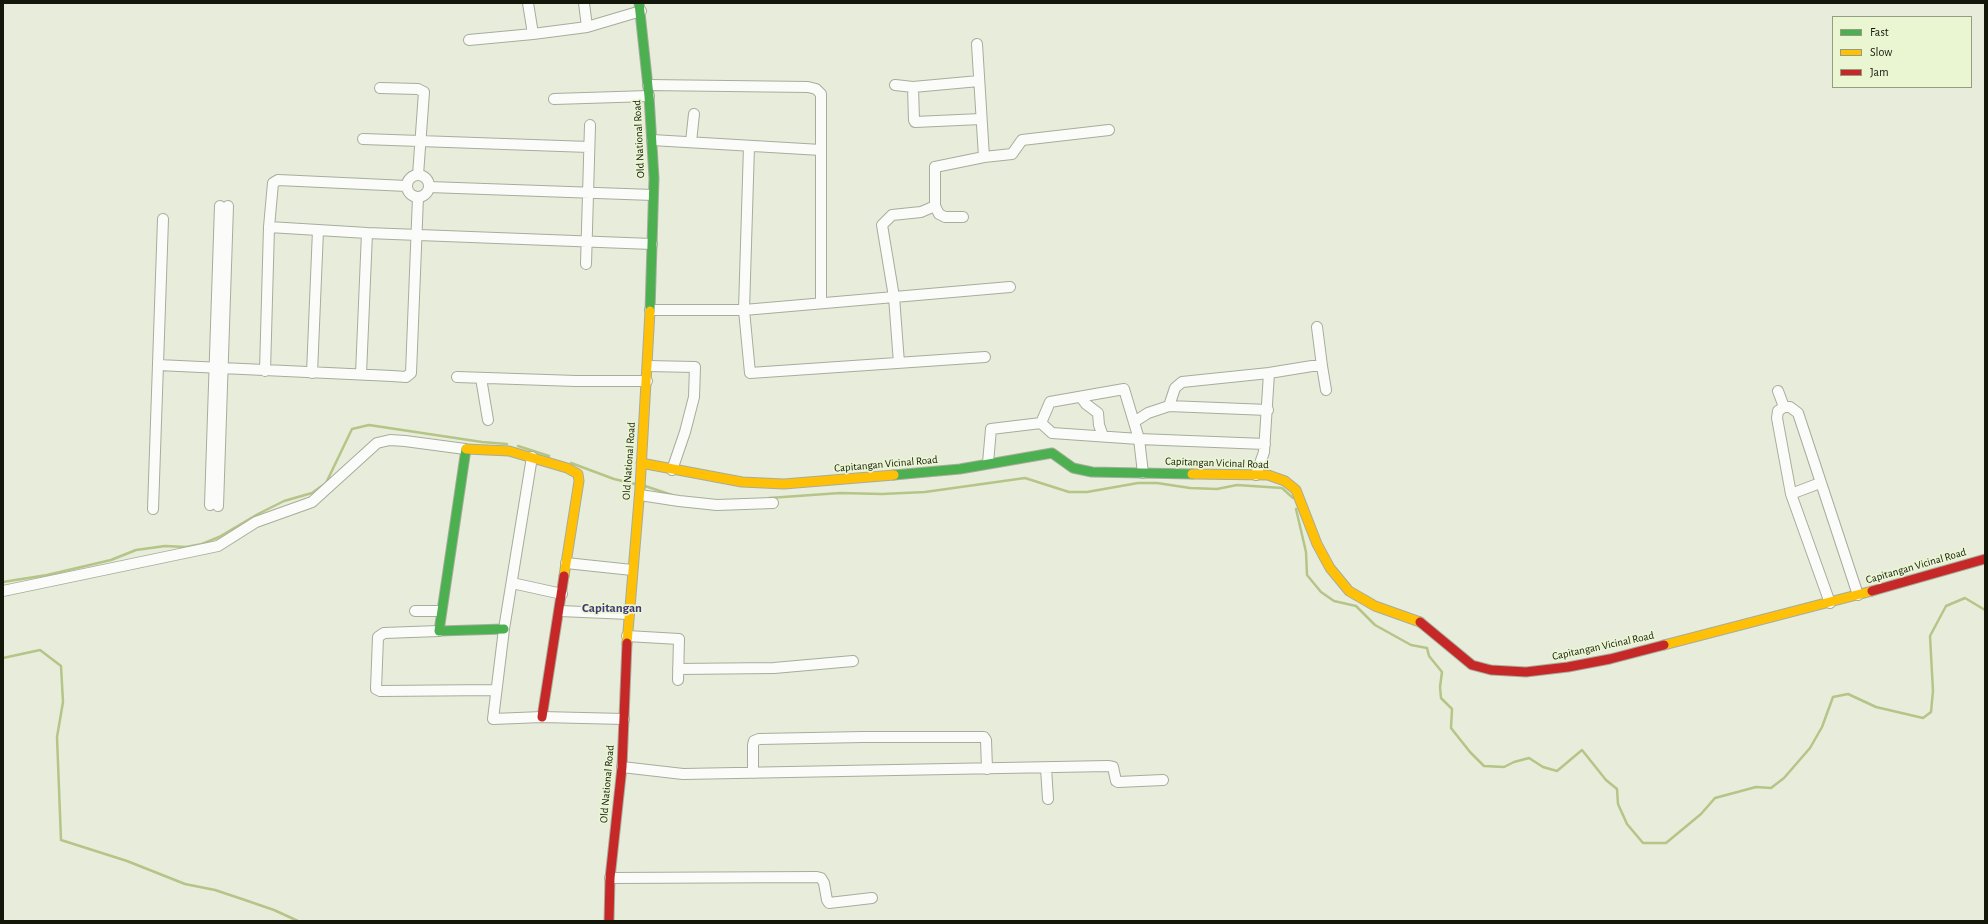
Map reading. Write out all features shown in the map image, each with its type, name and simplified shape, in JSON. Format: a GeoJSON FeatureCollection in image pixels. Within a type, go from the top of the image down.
{"type":"FeatureCollection","features":[{"type":"Feature","properties":{"kind":"street"},"geometry":{"type":"LineString","coordinates":[[528,3],[533,34]]}},
{"type":"Feature","properties":{"kind":"street"},"geometry":{"type":"LineString","coordinates":[[584,3],[587,27]]}},
{"type":"Feature","properties":{"kind":"street"},"geometry":{"type":"LineString","coordinates":[[469,40],[587,27],[640,7]]}},
{"type":"Feature","properties":{"kind":"street","name":"Old National Road"},"geometry":{"type":"LineString","coordinates":[[609,921],[610,878],[622,767],[627,636],[641,478],[650,310],[653,195],[652,140],[640,7]]}},
{"type":"Feature","properties":{"kind":"street"},"geometry":{"type":"LineString","coordinates":[[977,44],[984,157]]}},
{"type":"Feature","properties":{"kind":"street"},"geometry":{"type":"LineString","coordinates":[[895,85],[913,87],[979,81]]}},
{"type":"Feature","properties":{"kind":"street"},"geometry":{"type":"LineString","coordinates":[[648,85],[816,89],[821,94],[821,303]]}},
{"type":"Feature","properties":{"kind":"street"},"geometry":{"type":"LineString","coordinates":[[913,87],[915,122],[981,119]]}},
{"type":"Feature","properties":{"kind":"street"},"geometry":{"type":"LineString","coordinates":[[380,88],[418,89],[424,92],[418,176]]}},
{"type":"Feature","properties":{"kind":"street"},"geometry":{"type":"LineString","coordinates":[[554,99],[649,96]]}},
{"type":"Feature","properties":{"kind":"street"},"geometry":{"type":"LineString","coordinates":[[691,142],[694,114]]}},
{"type":"Feature","properties":{"kind":"street"},"geometry":{"type":"LineString","coordinates":[[586,264],[590,125]]}},
{"type":"Feature","properties":{"kind":"street"},"geometry":{"type":"LineString","coordinates":[[963,217],[944,217],[939,214],[935,206],[935,167],[984,157],[1012,154],[1022,140],[1109,130]]}},
{"type":"Feature","properties":{"kind":"street"},"geometry":{"type":"LineString","coordinates":[[362,139],[589,147]]}},
{"type":"Feature","properties":{"kind":"street"},"geometry":{"type":"LineString","coordinates":[[652,140],[821,150]]}},
{"type":"Feature","properties":{"kind":"street"},"geometry":{"type":"LineString","coordinates":[[749,146],[744,310],[750,374],[985,357]]}},
{"type":"Feature","properties":{"kind":"street"},"geometry":{"type":"LineString","coordinates":[[418,176],[427,181],[429,187],[424,196],[418,197],[411,195],[407,186],[412,177],[418,176]]}},
{"type":"Feature","properties":{"kind":"street"},"geometry":{"type":"LineString","coordinates":[[265,371],[269,227],[273,183],[278,180],[407,186]]}},
{"type":"Feature","properties":{"kind":"street"},"geometry":{"type":"LineString","coordinates":[[429,187],[653,195]]}},
{"type":"Feature","properties":{"kind":"street"},"geometry":{"type":"LineString","coordinates":[[158,365],[406,377],[411,373],[415,235],[418,197]]}},
{"type":"Feature","properties":{"kind":"street"},"geometry":{"type":"LineString","coordinates":[[214,506],[220,368],[224,206]]}},
{"type":"Feature","properties":{"kind":"street"},"geometry":{"type":"LineString","coordinates":[[898,363],[894,297],[882,225],[892,215],[921,212],[935,206]]}},
{"type":"Feature","properties":{"kind":"street"},"geometry":{"type":"LineString","coordinates":[[153,509],[163,219]]}},
{"type":"Feature","properties":{"kind":"street"},"geometry":{"type":"LineString","coordinates":[[269,227],[367,233],[652,244]]}},
{"type":"Feature","properties":{"kind":"street"},"geometry":{"type":"LineString","coordinates":[[312,373],[318,230]]}},
{"type":"Feature","properties":{"kind":"street"},"geometry":{"type":"LineString","coordinates":[[361,374],[367,233]]}},
{"type":"Feature","properties":{"kind":"street"},"geometry":{"type":"LineString","coordinates":[[650,310],[744,310],[1010,287]]}},
{"type":"Feature","properties":{"kind":"street"},"geometry":{"type":"LineString","coordinates":[[1317,327],[1326,390]]}},
{"type":"Feature","properties":{"kind":"street"},"geometry":{"type":"LineString","coordinates":[[648,366],[695,367],[694,397],[685,432],[672,470]]}},
{"type":"Feature","properties":{"kind":"street"},"geometry":{"type":"LineString","coordinates":[[1169,406],[1175,388],[1182,382],[1322,366]]}},
{"type":"Feature","properties":{"kind":"street"},"geometry":{"type":"LineString","coordinates":[[1256,475],[1264,452],[1265,444],[1268,410],[1268,373]]}},
{"type":"Feature","properties":{"kind":"street"},"geometry":{"type":"LineString","coordinates":[[458,377],[647,381]]}},
{"type":"Feature","properties":{"kind":"street"},"geometry":{"type":"LineString","coordinates":[[481,378],[488,420]]}},
{"type":"Feature","properties":{"kind":"street"},"geometry":{"type":"LineString","coordinates":[[1041,423],[1050,402],[1124,389],[1139,439],[1143,473]]}},
{"type":"Feature","properties":{"kind":"street"},"geometry":{"type":"LineString","coordinates":[[1778,391],[1784,407]]}},
{"type":"Feature","properties":{"kind":"street"},"geometry":{"type":"LineString","coordinates":[[1081,397],[1086,404],[1098,413],[1099,425],[1103,436]]}},
{"type":"Feature","properties":{"kind":"street"},"geometry":{"type":"LineString","coordinates":[[1134,422],[1148,413],[1169,406],[1268,410]]}},
{"type":"Feature","properties":{"kind":"street"},"geometry":{"type":"LineString","coordinates":[[1830,603],[1791,494],[1777,418],[1778,411],[1784,407],[1790,407],[1798,413],[1858,595]]}},
{"type":"Feature","properties":{"kind":"street"},"geometry":{"type":"LineString","coordinates":[[988,463],[991,429],[1041,423],[1052,433],[1139,439],[1265,444]]}},
{"type":"Feature","properties":{"kind":"street"},"geometry":{"type":"LineString","coordinates":[[3,591],[218,546],[256,522],[312,502],[377,443],[390,440],[405,441],[465,449],[509,452],[532,457],[567,468],[578,474],[579,481],[560,611],[542,717]]}},
{"type":"Feature","properties":{"kind":"street"},"geometry":{"type":"LineString","coordinates":[[439,631],[465,449]]}},
{"type":"Feature","properties":{"kind":"street","name":"Capitangan Vicinal Road"},"geometry":{"type":"LineString","coordinates":[[641,463],[742,482],[784,484],[960,470],[988,463],[1052,453],[1073,468],[1092,472],[1268,475],[1286,481],[1296,490],[1317,544],[1330,568],[1349,591],[1375,606],[1418,620],[1472,665],[1491,670],[1526,672],[1568,667],[1610,659],[1830,603],[1985,559]]}},
{"type":"Feature","properties":{"kind":"street"},"geometry":{"type":"LineString","coordinates":[[532,457],[504,629],[495,690],[493,719],[542,717],[624,719]]}},
{"type":"Feature","properties":{"kind":"street"},"geometry":{"type":"LineString","coordinates":[[1791,494],[1820,483]]}},
{"type":"Feature","properties":{"kind":"street"},"geometry":{"type":"LineString","coordinates":[[640,492],[679,501],[717,505],[773,503]]}},
{"type":"Feature","properties":{"kind":"street"},"geometry":{"type":"LineString","coordinates":[[566,563],[632,570]]}},
{"type":"Feature","properties":{"kind":"street"},"geometry":{"type":"LineString","coordinates":[[512,583],[562,594]]}},
{"type":"Feature","properties":{"kind":"street"},"geometry":{"type":"LineString","coordinates":[[415,611],[441,611]]}},
{"type":"Feature","properties":{"kind":"street"},"geometry":{"type":"LineString","coordinates":[[560,611],[629,614]]}},
{"type":"Feature","properties":{"kind":"street"},"geometry":{"type":"LineString","coordinates":[[495,690],[380,692],[376,690],[378,637],[384,633],[504,629]]}},
{"type":"Feature","properties":{"kind":"street"},"geometry":{"type":"LineString","coordinates":[[627,636],[679,639],[678,680]]}},
{"type":"Feature","properties":{"kind":"street"},"geometry":{"type":"LineString","coordinates":[[678,669],[774,668],[853,662]]}},
{"type":"Feature","properties":{"kind":"street"},"geometry":{"type":"LineString","coordinates":[[753,773],[753,745],[754,741],[759,738],[984,737],[986,740],[987,769]]}},
{"type":"Feature","properties":{"kind":"street"},"geometry":{"type":"LineString","coordinates":[[622,767],[683,774],[1108,766],[1113,767],[1116,781],[1118,782],[1163,780]]}},
{"type":"Feature","properties":{"kind":"street"},"geometry":{"type":"LineString","coordinates":[[1046,768],[1048,799]]}},
{"type":"Feature","properties":{"kind":"street"},"geometry":{"type":"LineString","coordinates":[[610,878],[817,877],[822,878],[829,903],[872,898]]}},
{"type":"Feature","properties":{"kind":"waterway"},"geometry":{"type":"LineString","coordinates":[[3,582],[47,575],[111,560],[136,550],[165,546],[186,547],[202,544],[219,537],[258,514],[284,501],[312,493],[326,483],[352,429],[369,425],[482,442],[507,444]]}},
{"type":"Feature","properties":{"kind":"waterway"},"geometry":{"type":"LineString","coordinates":[[518,446],[549,456]]}},
{"type":"Feature","properties":{"kind":"waterway"},"geometry":{"type":"LineString","coordinates":[[571,463],[614,479],[635,484]]}},
{"type":"Feature","properties":{"kind":"waterway"},"geometry":{"type":"LineString","coordinates":[[769,498],[840,493],[882,494],[925,492],[1025,478],[1069,492],[1087,492],[1138,483],[1157,483],[1190,488],[1217,489],[1237,485],[1282,488],[1293,498]]}},
{"type":"Feature","properties":{"kind":"waterway"},"geometry":{"type":"LineString","coordinates":[[645,486],[675,496]]}},
{"type":"Feature","properties":{"kind":"waterway"},"geometry":{"type":"LineString","coordinates":[[1296,509],[1306,552],[1307,575],[1321,592],[1334,601],[1356,606],[1375,625],[1411,645],[1427,648],[1429,656],[1442,672],[1440,687],[1441,698],[1452,709],[1451,728],[1470,752],[1484,766],[1504,767],[1514,762],[1529,758],[1543,767],[1557,771],[1582,750],[1606,780],[1617,789],[1618,804],[1627,824],[1643,843],[1666,843],[1701,814],[1715,798],[1756,787],[1771,788],[1784,778],[1810,748],[1822,727],[1833,697],[1848,694],[1876,707],[1923,718],[1931,712],[1933,691],[1930,636],[1946,606],[1965,598],[1985,610]]}},
{"type":"Feature","properties":{"kind":"waterway"},"geometry":{"type":"LineString","coordinates":[[3,658],[40,650],[61,666],[63,702],[57,737],[61,840],[127,861],[185,884],[215,890],[242,899],[274,910],[298,921]]}},
{"type":"Feature","properties":{"kind":"traffic: fast"},"geometry":{"type":"LineString","coordinates":[[639,3],[649,96],[654,178],[650,311]]}},
{"type":"Feature","properties":{"kind":"traffic: fast"},"geometry":{"type":"LineString","coordinates":[[466,449],[439,631],[504,629]]}},
{"type":"Feature","properties":{"kind":"traffic: fast"},"geometry":{"type":"LineString","coordinates":[[894,475],[960,469],[1052,453],[1073,468],[1092,472],[1192,474]]}},
{"type":"Feature","properties":{"kind":"traffic: slow"},"geometry":{"type":"LineString","coordinates":[[627,643],[640,488],[650,311]]}},
{"type":"Feature","properties":{"kind":"traffic: slow"},"geometry":{"type":"LineString","coordinates":[[466,449],[509,451],[567,468],[578,474],[579,481],[564,576]]}},
{"type":"Feature","properties":{"kind":"traffic: slow"},"geometry":{"type":"LineString","coordinates":[[641,463],[742,482],[784,484],[894,475]]}},
{"type":"Feature","properties":{"kind":"traffic: slow"},"geometry":{"type":"LineString","coordinates":[[1192,474],[1268,475],[1285,481],[1296,490],[1317,544],[1330,568],[1349,591],[1375,606],[1420,622]]}},
{"type":"Feature","properties":{"kind":"traffic: slow"},"geometry":{"type":"LineString","coordinates":[[1664,645],[1872,591]]}},
{"type":"Feature","properties":{"kind":"traffic: jam"},"geometry":{"type":"LineString","coordinates":[[1872,591],[1985,559]]}},
{"type":"Feature","properties":{"kind":"traffic: jam"},"geometry":{"type":"LineString","coordinates":[[542,717],[564,576]]}},
{"type":"Feature","properties":{"kind":"traffic: jam"},"geometry":{"type":"LineString","coordinates":[[1420,622],[1472,665],[1491,670],[1526,672],[1568,667],[1610,659],[1664,645]]}},
{"type":"Feature","properties":{"kind":"traffic: jam"},"geometry":{"type":"LineString","coordinates":[[609,921],[610,878],[622,767],[627,643]]}},
{"type":"Feature","properties":{"kind":"district","name":"Capitangan"},"geometry":{"type":"Point","coordinates":[612,608]}}]}
